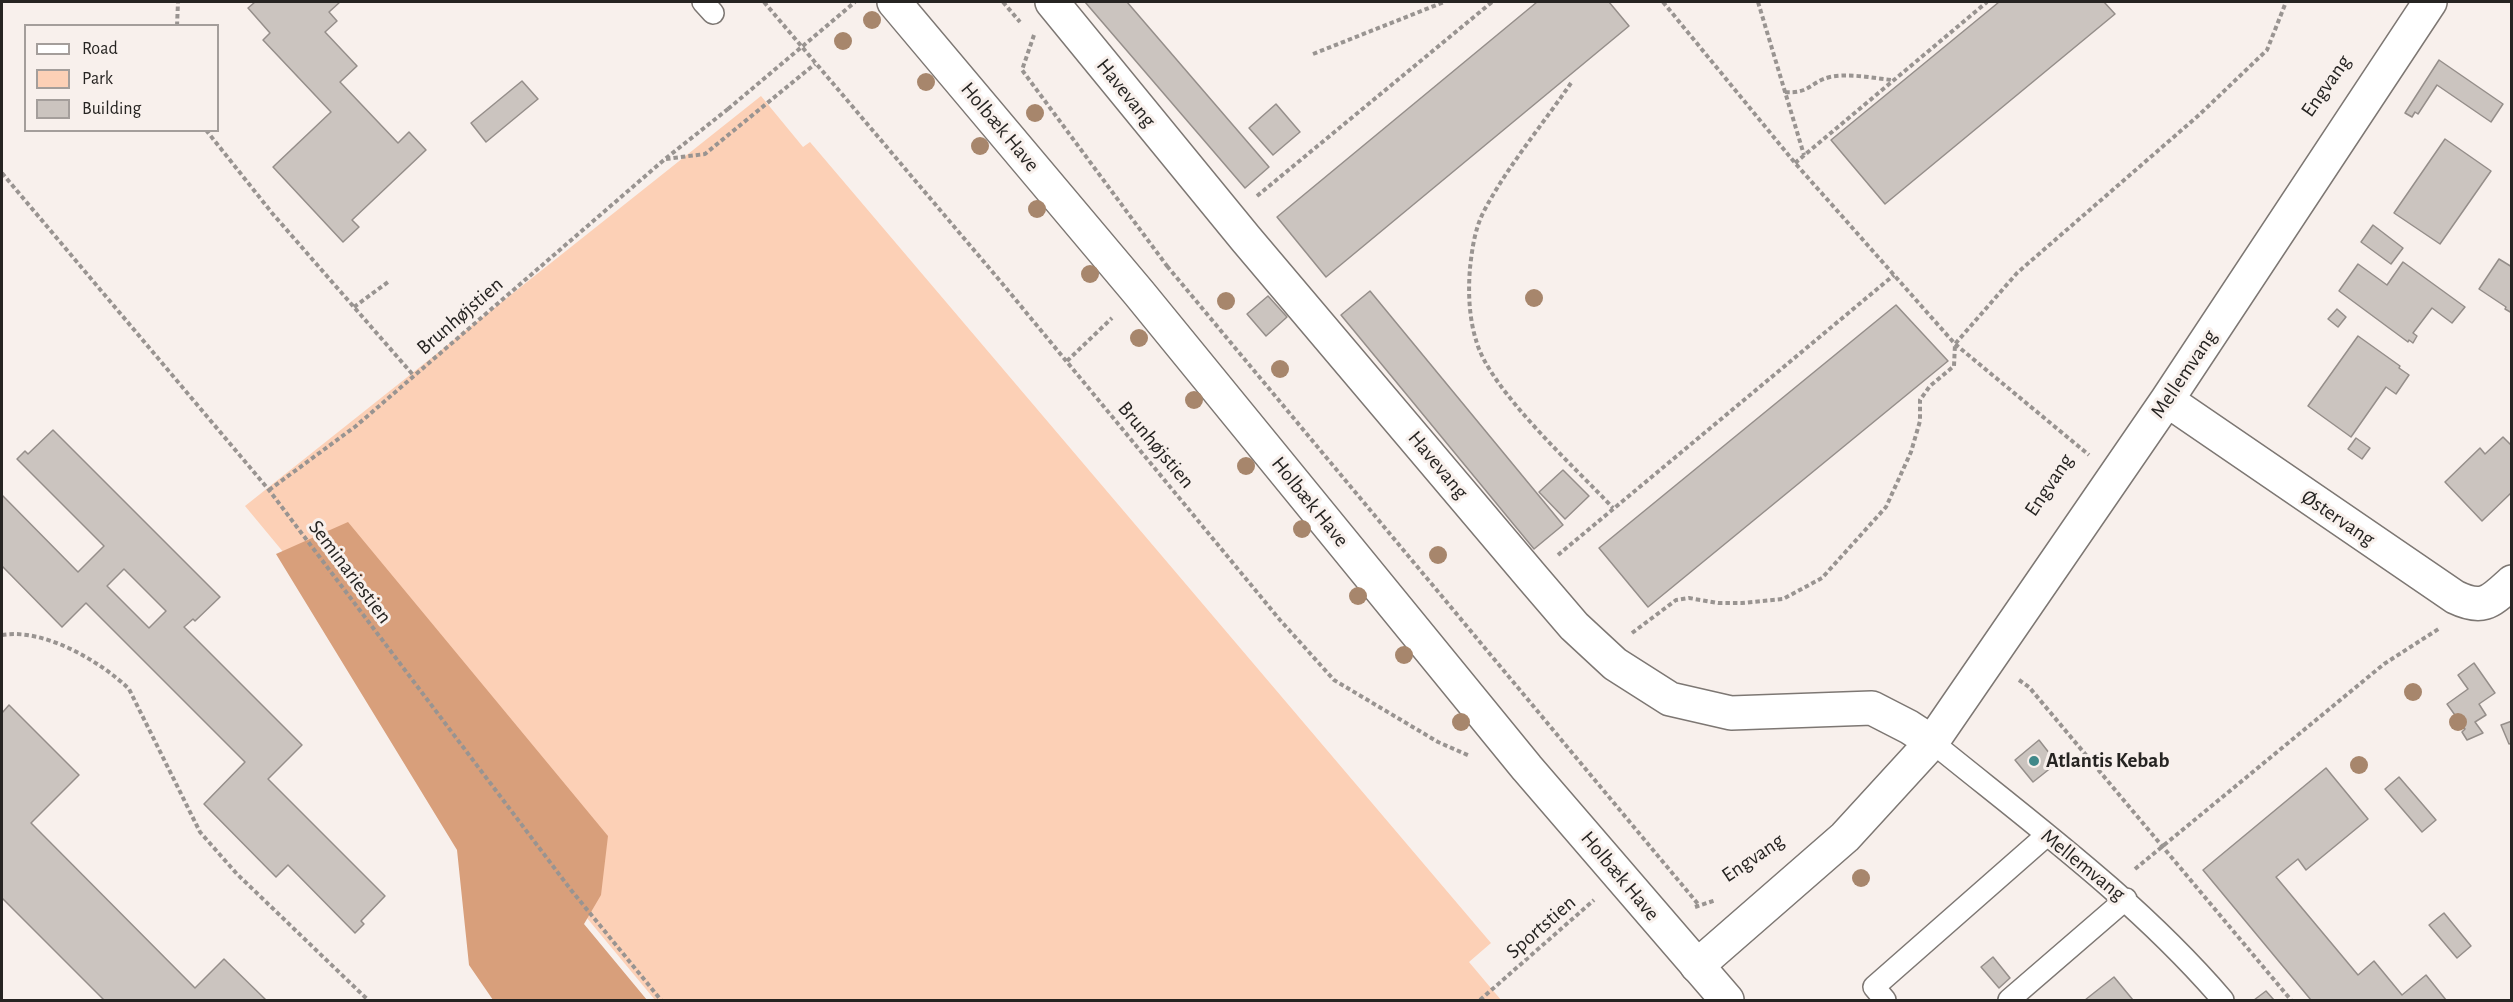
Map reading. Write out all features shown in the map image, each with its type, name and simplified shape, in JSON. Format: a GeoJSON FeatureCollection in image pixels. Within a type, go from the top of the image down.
{"type":"FeatureCollection","features":[{"type":"Feature","properties":{"kind":"street","name":"Holbæk Have"},"geometry":{"type":"LineString","coordinates":[[894,2],[1164,323],[1527,768],[1727,1000]]}},
{"type":"Feature","properties":{"kind":"street","name":"Havevang"},"geometry":{"type":"LineString","coordinates":[[1052,2],[1532,577],[1574,626],[1615,664],[1670,699],[1731,713],[1872,708],[1932,742]]}},
{"type":"Feature","properties":{"kind":"street","name":"Mellemvang"},"geometry":{"type":"LineString","coordinates":[[1697,966],[1845,837],[1932,742],[2167,400],[2430,2]]}},
{"type":"Feature","properties":{"kind":"street","name":"Østervang"},"geometry":{"type":"LineString","coordinates":[[2167,400],[2455,597],[2475,605]]}},
{"type":"Feature","properties":{"kind":"street"},"geometry":{"type":"LineString","coordinates":[[2475,605],[2489,602],[2511,582]]}},
{"type":"Feature","properties":{"kind":"lane","name":"Mellemvang"},"geometry":{"type":"LineString","coordinates":[[1932,742],[2119,893],[2188,959],[2223,1000]]}},
{"type":"Feature","properties":{"kind":"lane"},"geometry":{"type":"LineString","coordinates":[[1885,1000],[1874,987],[2047,835]]}},
{"type":"Feature","properties":{"kind":"lane"},"geometry":{"type":"LineString","coordinates":[[2009,1000],[2119,893]]}},
{"type":"Feature","properties":{"kind":"path"},"geometry":{"type":"LineString","coordinates":[[177,24],[178,2]]}},
{"type":"Feature","properties":{"kind":"path","name":"Brunhøjstien"},"geometry":{"type":"LineString","coordinates":[[764,2],[1016,299],[1280,620],[1334,680],[1438,742],[1502,770],[1527,768]]}},
{"type":"Feature","properties":{"kind":"path","name":"Brunhøjstien"},"geometry":{"type":"LineString","coordinates":[[269,490],[356,426],[665,159],[855,2]]}},
{"type":"Feature","properties":{"kind":"path"},"geometry":{"type":"LineString","coordinates":[[1003,2],[1025,27]]}},
{"type":"Feature","properties":{"kind":"path"},"geometry":{"type":"LineString","coordinates":[[1313,54],[1444,2]]}},
{"type":"Feature","properties":{"kind":"path"},"geometry":{"type":"LineString","coordinates":[[1230,218],[1492,2]]}},
{"type":"Feature","properties":{"kind":"path"},"geometry":{"type":"LineString","coordinates":[[1663,2],[1795,163],[1955,344],[2088,454],[2118,472]]}},
{"type":"Feature","properties":{"kind":"path"},"geometry":{"type":"LineString","coordinates":[[1758,2],[1804,155]]}},
{"type":"Feature","properties":{"kind":"path"},"geometry":{"type":"LineString","coordinates":[[1795,163],[1987,2]]}},
{"type":"Feature","properties":{"kind":"path"},"geometry":{"type":"LineString","coordinates":[[1615,664],[1634,630],[1676,600],[1689,598],[1718,603],[1742,603],[1783,599],[1822,578],[1886,507],[1911,452],[1920,421],[1920,400],[1930,386],[1954,366],[1955,344],[2018,273],[2199,115],[2267,50],[2286,2]]}},
{"type":"Feature","properties":{"kind":"path"},"geometry":{"type":"LineString","coordinates":[[665,159],[705,154],[816,64]]}},
{"type":"Feature","properties":{"kind":"path"},"geometry":{"type":"LineString","coordinates":[[1785,92],[1799,93],[1827,78],[1844,75],[1893,80]]}},
{"type":"Feature","properties":{"kind":"path"},"geometry":{"type":"LineString","coordinates":[[1571,83],[1483,212],[1472,249],[1469,284],[1471,311],[1476,342],[1494,377],[1522,412],[1614,508]]}},
{"type":"Feature","properties":{"kind":"path"},"geometry":{"type":"LineString","coordinates":[[208,132],[272,213],[414,376]]}},
{"type":"Feature","properties":{"kind":"path","name":"Seminariestien"},"geometry":{"type":"LineString","coordinates":[[2,173],[269,490],[571,890],[661,1000]]}},
{"type":"Feature","properties":{"kind":"path"},"geometry":{"type":"LineString","coordinates":[[1167,266],[1698,904]]}},
{"type":"Feature","properties":{"kind":"path"},"geometry":{"type":"LineString","coordinates":[[1532,577],[1894,275]]}},
{"type":"Feature","properties":{"kind":"path"},"geometry":{"type":"LineString","coordinates":[[354,307],[388,282]]}},
{"type":"Feature","properties":{"kind":"path","name":"Engvang"},"geometry":{"type":"LineString","coordinates":[[2081,464],[2095,444]]}},
{"type":"Feature","properties":{"kind":"path"},"geometry":{"type":"LineString","coordinates":[[2119,893],[2163,846],[2384,664],[2475,605]]}},
{"type":"Feature","properties":{"kind":"path"},"geometry":{"type":"LineString","coordinates":[[2,635],[33,635],[61,645],[115,676],[129,689],[200,832],[237,874],[368,1000]]}},
{"type":"Feature","properties":{"kind":"path"},"geometry":{"type":"LineString","coordinates":[[1989,659],[2029,687],[2291,1000]]}},
{"type":"Feature","properties":{"kind":"path","name":"Sportstien"},"geometry":{"type":"LineString","coordinates":[[1480,1000],[1622,876]]}},
{"type":"Feature","properties":{"kind":"path","name":"Engvang"},"geometry":{"type":"LineString","coordinates":[[1666,930],[1698,904],[1719,899]]}},
{"type":"Feature","properties":{"kind":"green space"},"geometry":{"type":"Polygon","coordinates":[[[761,96],[803,147],[810,142],[1491,943],[1469,962],[1501,1000],[655,1000],[245,506],[761,96]]]}},
{"type":"Feature","properties":{"kind":"shaded area"},"geometry":{"type":"Polygon","coordinates":[[[348,522],[608,836],[601,895],[584,924],[647,1000],[493,1000],[469,965],[457,850],[276,554],[348,522]]]}},
{"type":"Feature","properties":{"kind":"building"},"geometry":{"type":"Polygon","coordinates":[[[255,2],[340,2],[329,12],[337,21],[325,32],[357,66],[340,82],[398,143],[409,132],[426,150],[352,220],[359,227],[343,242],[273,167],[331,112],[263,40],[270,33],[248,8],[255,2]]]}},
{"type":"Feature","properties":{"kind":"building"},"geometry":{"type":"Polygon","coordinates":[[[1085,2],[1127,2],[1269,167],[1245,188],[1085,2]]]}},
{"type":"Feature","properties":{"kind":"building"},"geometry":{"type":"Polygon","coordinates":[[[1537,2],[1609,2],[1629,26],[1326,277],[1277,217],[1537,2]]]}},
{"type":"Feature","properties":{"kind":"building"},"geometry":{"type":"Polygon","coordinates":[[[1999,2],[2104,2],[2115,14],[1885,204],[1831,140],[1999,2]]]}},
{"type":"Feature","properties":{"kind":"building"},"geometry":{"type":"Polygon","coordinates":[[[2439,60],[2503,104],[2491,122],[2437,85],[2418,114],[2415,112],[2412,117],[2405,113],[2439,60]]]}},
{"type":"Feature","properties":{"kind":"building"},"geometry":{"type":"Polygon","coordinates":[[[522,81],[538,99],[486,142],[471,123],[522,81]]]}},
{"type":"Feature","properties":{"kind":"building"},"geometry":{"type":"Polygon","coordinates":[[[1276,104],[1300,132],[1273,155],[1249,128],[1276,104]]]}},
{"type":"Feature","properties":{"kind":"building"},"geometry":{"type":"Polygon","coordinates":[[[2445,139],[2491,171],[2440,244],[2394,213],[2445,139]]]}},
{"type":"Feature","properties":{"kind":"building"},"geometry":{"type":"Polygon","coordinates":[[[2373,225],[2403,248],[2391,264],[2361,242],[2373,225]]]}},
{"type":"Feature","properties":{"kind":"building"},"geometry":{"type":"Polygon","coordinates":[[[2499,259],[2512,267],[2512,313],[2479,289],[2499,259]]]}},
{"type":"Feature","properties":{"kind":"building"},"geometry":{"type":"Polygon","coordinates":[[[2403,262],[2465,307],[2452,323],[2432,308],[2413,333],[2417,336],[2413,343],[2409,340],[2408,342],[2339,291],[2358,264],[2387,285],[2403,262]]]}},
{"type":"Feature","properties":{"kind":"building"},"geometry":{"type":"Polygon","coordinates":[[[1370,291],[1563,525],[1534,549],[1341,315],[1370,291]]]}},
{"type":"Feature","properties":{"kind":"building"},"geometry":{"type":"Polygon","coordinates":[[[1268,296],[1287,317],[1266,336],[1247,314],[1268,296]]]}},
{"type":"Feature","properties":{"kind":"building"},"geometry":{"type":"Polygon","coordinates":[[[1896,305],[1948,361],[1648,607],[1599,548],[1896,305]]]}},
{"type":"Feature","properties":{"kind":"building"},"geometry":{"type":"Polygon","coordinates":[[[2337,309],[2346,317],[2338,327],[2328,319],[2337,309]]]}},
{"type":"Feature","properties":{"kind":"building"},"geometry":{"type":"Polygon","coordinates":[[[2358,336],[2409,375],[2396,394],[2386,387],[2351,437],[2308,406],[2358,336]]]}},
{"type":"Feature","properties":{"kind":"building"},"geometry":{"type":"Polygon","coordinates":[[[53,430],[220,597],[195,621],[193,619],[184,627],[302,745],[268,779],[385,896],[361,921],[364,924],[355,933],[288,865],[276,877],[204,804],[245,762],[86,603],[62,627],[2,566],[2,495],[78,572],[104,546],[17,459],[25,451],[28,454],[53,430]],[[124,569],[107,586],[149,628],[166,611],[124,569]]]}},
{"type":"Feature","properties":{"kind":"building"},"geometry":{"type":"Polygon","coordinates":[[[2503,437],[2512,446],[2512,492],[2482,521],[2445,482],[2480,448],[2485,454],[2503,437]]]}},
{"type":"Feature","properties":{"kind":"building"},"geometry":{"type":"Polygon","coordinates":[[[2356,438],[2370,448],[2362,459],[2348,449],[2356,438]]]}},
{"type":"Feature","properties":{"kind":"building"},"geometry":{"type":"Polygon","coordinates":[[[1563,470],[1589,496],[1565,519],[1539,492],[1563,470]]]}},
{"type":"Feature","properties":{"kind":"building"},"geometry":{"type":"Polygon","coordinates":[[[2474,663],[2495,693],[2479,704],[2486,715],[2475,722],[2483,733],[2467,740],[2462,732],[2465,729],[2447,704],[2468,689],[2458,675],[2474,663]]]}},
{"type":"Feature","properties":{"kind":"building"},"geometry":{"type":"Polygon","coordinates":[[[9,705],[79,775],[31,823],[195,988],[224,959],[266,1000],[104,1000],[2,898],[2,713],[9,705]]]}},
{"type":"Feature","properties":{"kind":"building"},"geometry":{"type":"Polygon","coordinates":[[[2512,721],[2512,743],[2509,744],[2501,725],[2512,721]]]}},
{"type":"Feature","properties":{"kind":"building"},"geometry":{"type":"Polygon","coordinates":[[[2039,740],[2057,763],[2033,782],[2015,760],[2039,740]]]}},
{"type":"Feature","properties":{"kind":"building"},"geometry":{"type":"Polygon","coordinates":[[[2326,768],[2368,819],[2306,870],[2298,859],[2276,877],[2358,975],[2374,961],[2402,995],[2426,975],[2446,1000],[2311,1000],[2203,870],[2326,768]]]}},
{"type":"Feature","properties":{"kind":"building"},"geometry":{"type":"Polygon","coordinates":[[[2399,777],[2436,820],[2422,832],[2385,789],[2399,777]]]}},
{"type":"Feature","properties":{"kind":"building"},"geometry":{"type":"Polygon","coordinates":[[[2444,913],[2471,946],[2457,958],[2429,925],[2444,913]]]}},
{"type":"Feature","properties":{"kind":"building"},"geometry":{"type":"Polygon","coordinates":[[[1993,957],[2010,978],[1999,988],[1981,967],[1993,957]]]}},
{"type":"Feature","properties":{"kind":"building"},"geometry":{"type":"Polygon","coordinates":[[[2114,977],[2133,1000],[2085,1000],[2114,977]]]}},
{"type":"Feature","properties":{"kind":"building"},"geometry":{"type":"Polygon","coordinates":[[[2266,991],[2274,1000],[2254,1000],[2266,991]]]}},
{"type":"Feature","properties":{"kind":"place","name":"Atlantis Kebab"},"geometry":{"type":"Point","coordinates":[2034,761]}}]}
